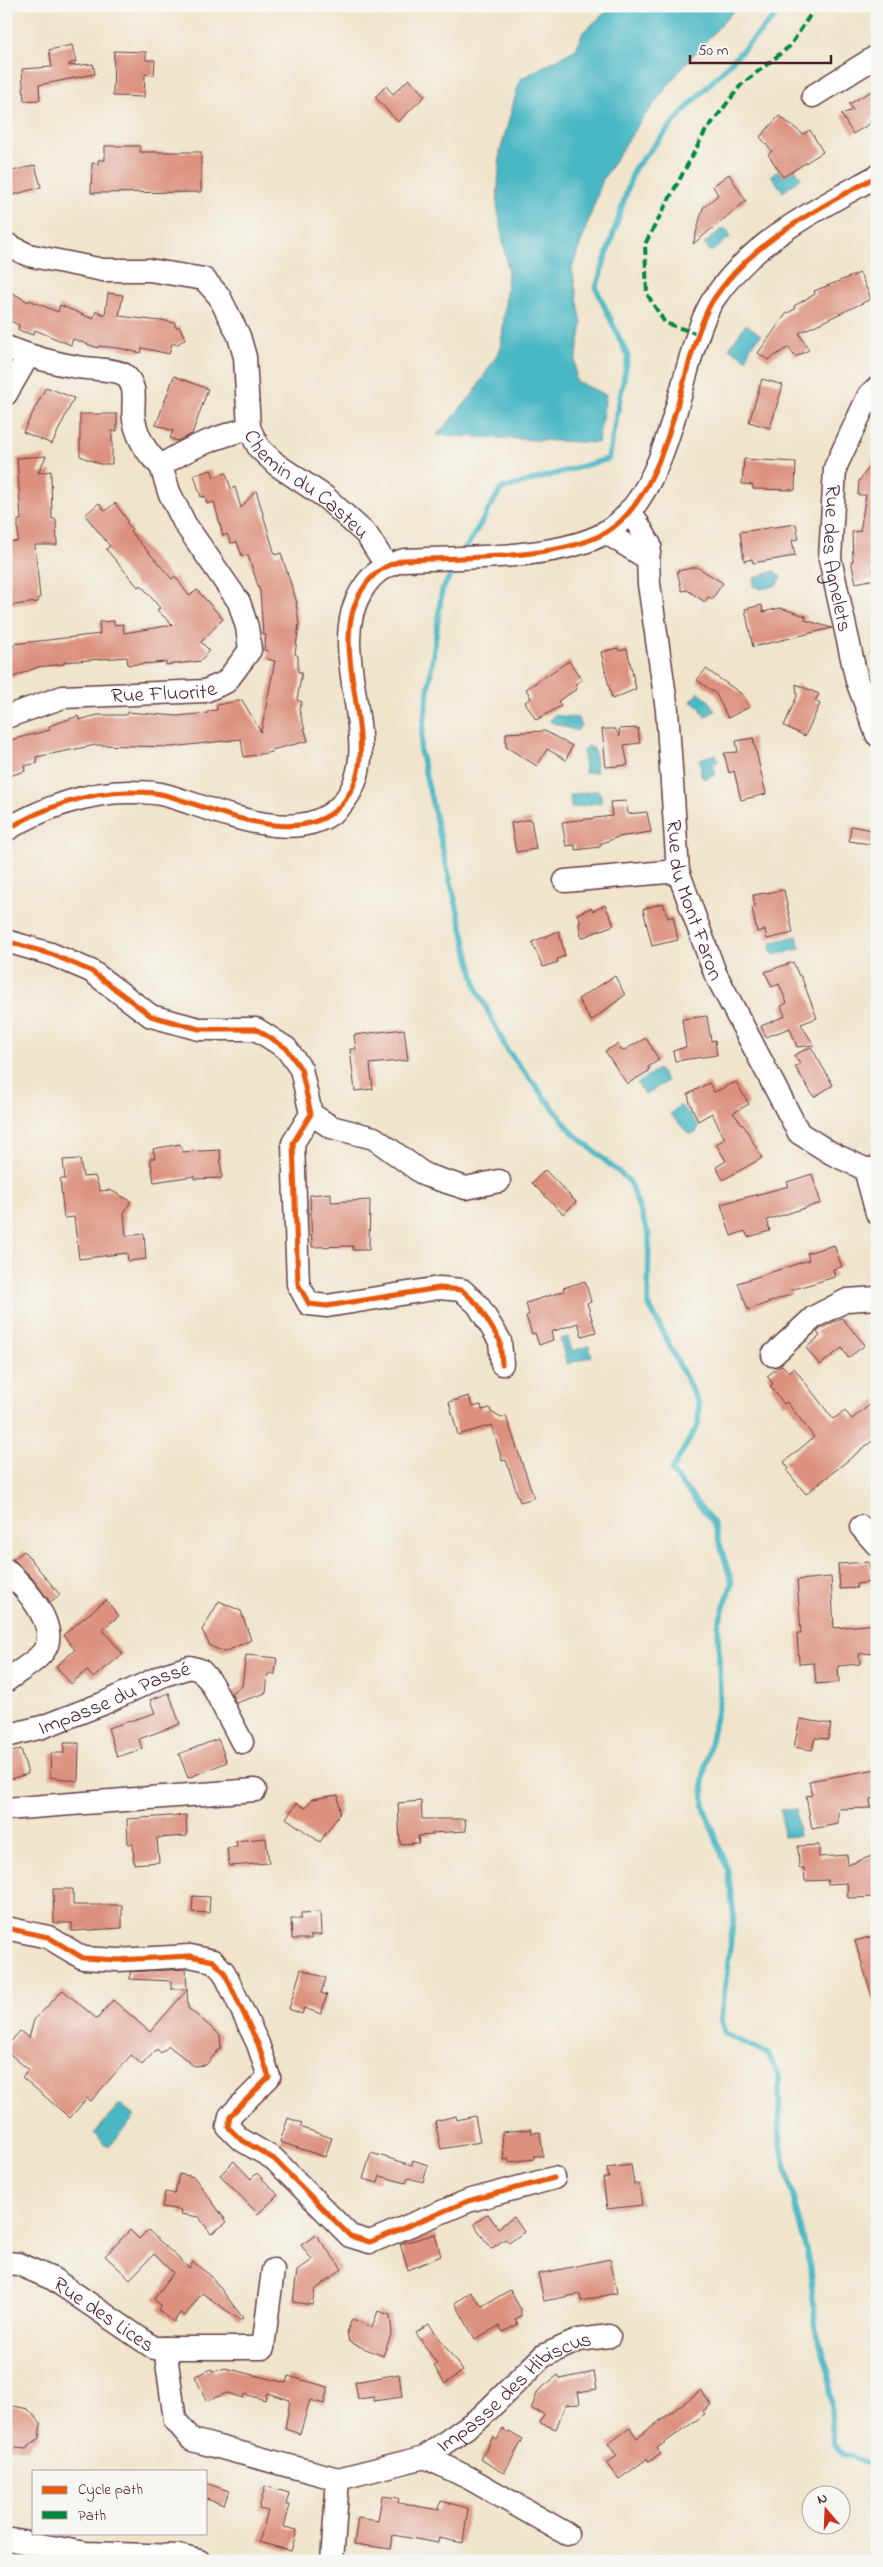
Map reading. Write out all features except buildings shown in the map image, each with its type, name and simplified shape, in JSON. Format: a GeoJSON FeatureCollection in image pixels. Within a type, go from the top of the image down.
{"type":"FeatureCollection","features":[{"type":"Feature","properties":{"kind":"street"},"geometry":{"type":"LineString","coordinates":[[814,96],[877,56]]}},
{"type":"Feature","properties":{"kind":"street"},"geometry":{"type":"LineString","coordinates":[[6,830],[57,806],[94,795],[130,792],[163,794],[236,818],[265,824],[310,823],[332,812],[342,804],[355,782],[360,731],[348,643],[348,622],[357,599],[371,576],[395,563],[549,552],[592,539],[606,532],[630,510],[655,474],[698,334],[712,302],[739,266],[768,240],[877,176]]}},
{"type":"Feature","properties":{"kind":"street","name":"Chemin du Casteu"},"geometry":{"type":"LineString","coordinates":[[6,244],[28,255],[103,270],[149,270],[204,279],[220,296],[240,336],[245,357],[249,428],[259,448],[277,465],[325,498],[395,563]]}},
{"type":"Feature","properties":{"kind":"street"},"geometry":{"type":"LineString","coordinates":[[6,347],[28,356],[76,367],[121,373],[129,381],[136,396],[133,418],[138,435],[149,456],[161,466],[178,454],[205,442],[249,428]]}},
{"type":"Feature","properties":{"kind":"street"},"geometry":{"type":"LineString","coordinates":[[6,394],[28,356]]}},
{"type":"Feature","properties":{"kind":"street","name":"Rue des Agnelets"},"geometry":{"type":"LineString","coordinates":[[877,388],[869,395],[835,468],[830,559],[857,681],[877,735]]}},
{"type":"Feature","properties":{"kind":"street","name":"Rue Fluorite"},"geometry":{"type":"LineString","coordinates":[[6,717],[63,697],[205,691],[226,682],[250,650],[247,626],[239,602],[185,524],[169,492],[161,466]]}},
{"type":"Feature","properties":{"kind":"street","name":"Rue du Mont Faron"},"geometry":{"type":"LineString","coordinates":[[630,510],[650,545],[648,560],[649,584],[667,710],[678,871],[715,973],[799,1133],[830,1153],[871,1169]]}},
{"type":"Feature","properties":{"kind":"street"},"geometry":{"type":"LineString","coordinates":[[606,532],[648,560]]}},
{"type":"Feature","properties":{"kind":"street"},"geometry":{"type":"LineString","coordinates":[[565,881],[678,871]]}},
{"type":"Feature","properties":{"kind":"street"},"geometry":{"type":"LineString","coordinates":[[6,941],[51,954],[91,971],[151,1016],[199,1029],[256,1029],[286,1048],[301,1069],[311,1114],[293,1143],[298,1284],[309,1304],[327,1306],[439,1288],[462,1290],[478,1304],[500,1341],[502,1364]]}},
{"type":"Feature","properties":{"kind":"street"},"geometry":{"type":"LineString","coordinates":[[311,1114],[331,1127],[374,1138],[425,1175],[466,1188],[499,1181]]}},
{"type":"Feature","properties":{"kind":"street"},"geometry":{"type":"LineString","coordinates":[[871,1169],[877,1214]]}},
{"type":"Feature","properties":{"kind":"street"},"geometry":{"type":"LineString","coordinates":[[773,1355],[814,1317],[847,1300],[877,1298]]}},
{"type":"Feature","properties":{"kind":"street"},"geometry":{"type":"LineString","coordinates":[[861,1527],[877,1545]]}},
{"type":"Feature","properties":{"kind":"street"},"geometry":{"type":"LineString","coordinates":[[6,1570],[15,1577],[46,1619],[50,1634],[43,1653],[6,1681]]}},
{"type":"Feature","properties":{"kind":"street","name":"Impasse du Passé"},"geometry":{"type":"LineString","coordinates":[[6,1736],[42,1727],[102,1704],[164,1675],[190,1668],[200,1670],[210,1681],[242,1742]]}},
{"type":"Feature","properties":{"kind":"street"},"geometry":{"type":"LineString","coordinates":[[6,1808],[255,1790]]}},
{"type":"Feature","properties":{"kind":"street"},"geometry":{"type":"LineString","coordinates":[[6,1928],[48,1937],[83,1958],[118,1960],[190,1956],[213,1961],[224,1972],[258,2044],[269,2077],[230,2116],[228,2127],[240,2139],[274,2159],[350,2236],[370,2242],[468,2201],[554,2178]]}},
{"type":"Feature","properties":{"kind":"street","name":"Rue des Lices"},"geometry":{"type":"LineString","coordinates":[[6,2263],[18,2264],[53,2279],[154,2348],[165,2348],[175,2420],[192,2440],[338,2479],[425,2457]]}},
{"type":"Feature","properties":{"kind":"street"},"geometry":{"type":"LineString","coordinates":[[165,2348],[263,2348],[273,2270]]}},
{"type":"Feature","properties":{"kind":"street","name":"Impasse des Hibiscus"},"geometry":{"type":"LineString","coordinates":[[425,2457],[481,2417],[543,2356],[579,2340],[609,2336]]}},
{"type":"Feature","properties":{"kind":"street"},"geometry":{"type":"LineString","coordinates":[[425,2457],[469,2478],[567,2534]]}},
{"type":"Feature","properties":{"kind":"street"},"geometry":{"type":"LineString","coordinates":[[332,2561],[338,2479]]}},
{"type":"Feature","properties":{"kind":"street"},"geometry":{"type":"LineString","coordinates":[[6,2539],[86,2553],[178,2556],[199,2561]]}},
{"type":"Feature","properties":{"kind":"water"},"geometry":{"type":"Polygon","coordinates":[[[613,6],[738,6],[686,63],[642,119],[603,179],[572,268],[582,325],[575,364],[576,381],[606,395],[598,443],[437,435],[473,394],[501,348],[508,272],[497,204],[500,152],[520,79],[576,49],[583,32],[613,6]]]}},
{"type":"Feature","properties":{"kind":"water"},"geometry":{"type":"Polygon","coordinates":[[[795,169],[801,178],[783,192],[771,175],[778,171],[783,177],[795,169]]]}},
{"type":"Feature","properties":{"kind":"water"},"geometry":{"type":"Polygon","coordinates":[[[723,228],[728,231],[730,237],[711,252],[704,244],[723,228]]]}},
{"type":"Feature","properties":{"kind":"water"},"geometry":{"type":"Polygon","coordinates":[[[746,324],[761,335],[750,348],[746,359],[729,348],[746,324]]]}},
{"type":"Feature","properties":{"kind":"water"},"geometry":{"type":"Polygon","coordinates":[[[775,571],[781,577],[777,585],[761,589],[753,586],[754,578],[775,571]]]}},
{"type":"Feature","properties":{"kind":"water"},"geometry":{"type":"Polygon","coordinates":[[[698,692],[709,701],[715,711],[705,717],[700,707],[691,702],[698,692]]]}},
{"type":"Feature","properties":{"kind":"water"},"geometry":{"type":"Polygon","coordinates":[[[554,715],[578,718],[581,725],[577,731],[551,722],[550,719],[554,715]]]}},
{"type":"Feature","properties":{"kind":"water"},"geometry":{"type":"Polygon","coordinates":[[[588,746],[594,749],[597,772],[585,773],[583,750],[588,746]]]}},
{"type":"Feature","properties":{"kind":"water"},"geometry":{"type":"Polygon","coordinates":[[[716,754],[718,762],[713,763],[716,775],[704,779],[701,774],[700,759],[716,754]]]}},
{"type":"Feature","properties":{"kind":"water"},"geometry":{"type":"Polygon","coordinates":[[[598,790],[599,794],[601,794],[601,802],[571,808],[570,795],[598,790]]]}},
{"type":"Feature","properties":{"kind":"water"},"geometry":{"type":"Polygon","coordinates":[[[797,936],[800,949],[774,955],[770,950],[772,942],[797,936]]]}},
{"type":"Feature","properties":{"kind":"water"},"geometry":{"type":"Polygon","coordinates":[[[658,1069],[667,1081],[645,1095],[637,1083],[658,1069]]]}},
{"type":"Feature","properties":{"kind":"water"},"geometry":{"type":"Polygon","coordinates":[[[680,1105],[699,1125],[696,1133],[689,1134],[670,1114],[680,1105]]]}},
{"type":"Feature","properties":{"kind":"water"},"geometry":{"type":"Polygon","coordinates":[[[568,1337],[572,1351],[589,1346],[592,1356],[567,1364],[560,1339],[568,1337]]]}},
{"type":"Feature","properties":{"kind":"water"},"geometry":{"type":"Polygon","coordinates":[[[796,1809],[799,1836],[784,1837],[781,1810],[796,1809]]]}},
{"type":"Feature","properties":{"kind":"water"},"geometry":{"type":"Polygon","coordinates":[[[120,2104],[135,2116],[109,2147],[94,2134],[120,2104]]]}},
{"type":"Feature","properties":{"kind":"waterway"},"geometry":{"type":"LineString","coordinates":[[463,553],[501,489],[608,459],[628,357],[596,288],[634,169],[682,113],[785,6]]}},
{"type":"Feature","properties":{"kind":"waterway"},"geometry":{"type":"LineString","coordinates":[[457,563],[442,590],[420,750],[477,989],[507,1050],[572,1132],[629,1181],[649,1235],[648,1303],[699,1404],[698,1425],[671,1471],[713,1522],[732,1583],[718,1625],[720,1697],[703,1779],[704,1807],[728,1871],[734,1916],[721,2018],[725,2034],[768,2054],[779,2077],[780,2143],[810,2267],[816,2330],[829,2374],[833,2443],[844,2455],[877,2467]]}},
{"type":"Feature","properties":{"kind":"marked path"},"geometry":{"type":"LineString","coordinates":[[698,334],[665,323],[647,294],[645,244],[705,132],[741,85],[790,46],[816,6]]}},
{"type":"Feature","properties":{"kind":"cycle path"},"geometry":{"type":"LineString","coordinates":[[6,830],[35,815],[67,802],[116,792],[161,794],[231,816],[255,822],[280,825],[303,825],[323,818],[341,805],[355,782],[360,756],[360,729],[351,671],[349,643],[352,615],[362,590],[370,579],[385,567],[404,560],[507,556],[561,548],[585,542],[605,533],[624,518],[639,499],[652,477],[671,426],[698,333],[713,300],[746,261],[766,244],[831,201],[877,176]]}},
{"type":"Feature","properties":{"kind":"cycle path"},"geometry":{"type":"LineString","coordinates":[[6,941],[51,954],[91,971],[151,1016],[199,1029],[256,1029],[286,1048],[301,1069],[311,1114],[293,1143],[298,1284],[309,1304],[327,1306],[439,1288],[462,1290],[478,1305],[500,1341],[502,1364]]}},
{"type":"Feature","properties":{"kind":"cycle path"},"geometry":{"type":"LineString","coordinates":[[6,1928],[48,1937],[83,1958],[118,1960],[190,1956],[213,1961],[224,1972],[258,2044],[269,2077],[230,2116],[228,2127],[240,2139],[274,2159],[350,2236],[370,2242],[468,2201],[554,2178]]}}]}
